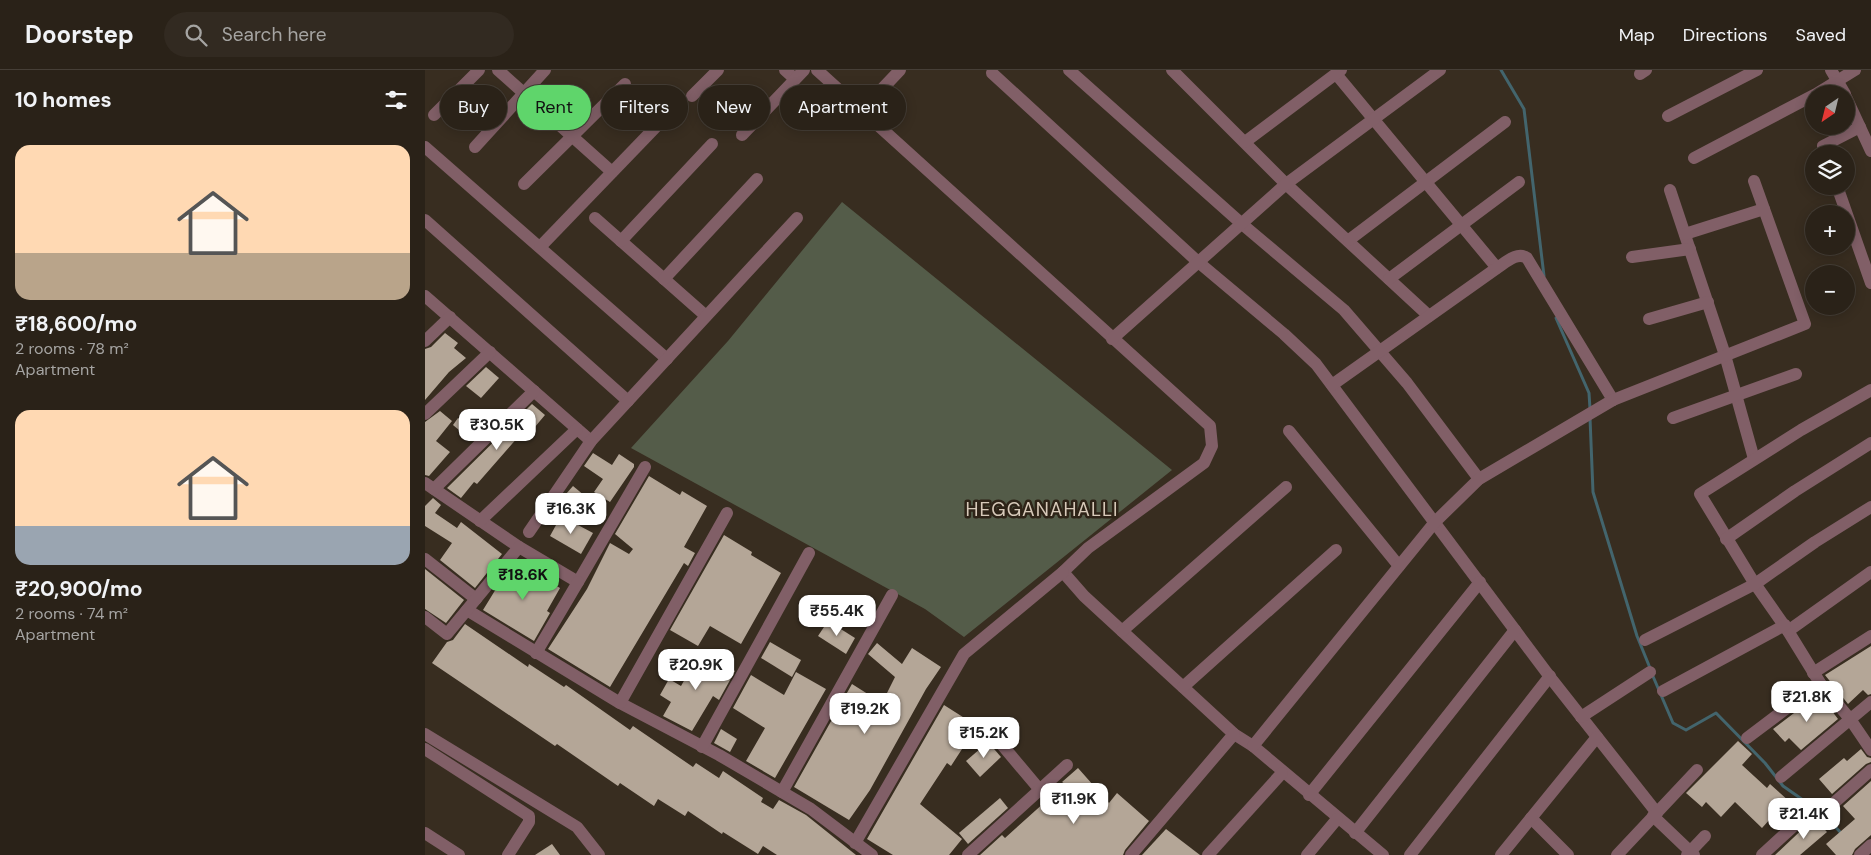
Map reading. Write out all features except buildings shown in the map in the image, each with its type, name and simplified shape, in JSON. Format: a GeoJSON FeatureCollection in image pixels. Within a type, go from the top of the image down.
{"type":"FeatureCollection","features":[{"type":"Feature","properties":{"kind":"street"},"geometry":{"type":"LineString","coordinates":[[435,115],[479,70]]}},
{"type":"Feature","properties":{"kind":"street"},"geometry":{"type":"LineString","coordinates":[[498,70],[517,88]]}},
{"type":"Feature","properties":{"kind":"street"},"geometry":{"type":"LineString","coordinates":[[532,85],[545,70]]}},
{"type":"Feature","properties":{"kind":"street"},"geometry":{"type":"LineString","coordinates":[[691,96],[718,70]]}},
{"type":"Feature","properties":{"kind":"street"},"geometry":{"type":"LineString","coordinates":[[785,70],[795,80]]}},
{"type":"Feature","properties":{"kind":"street"},"geometry":{"type":"LineString","coordinates":[[742,135],[804,70]]}},
{"type":"Feature","properties":{"kind":"street"},"geometry":{"type":"LineString","coordinates":[[817,70],[834,85]]}},
{"type":"Feature","properties":{"kind":"street"},"geometry":{"type":"LineString","coordinates":[[886,85],[900,70]]}},
{"type":"Feature","properties":{"kind":"street"},"geometry":{"type":"LineString","coordinates":[[1069,70],[1242,224],[1336,302],[1381,350],[1479,479]]}},
{"type":"Feature","properties":{"kind":"street"},"geometry":{"type":"LineString","coordinates":[[1112,339],[1197,261],[1286,184],[1375,120],[1439,70]]}},
{"type":"Feature","properties":{"kind":"street"},"geometry":{"type":"LineString","coordinates":[[1668,116],[1757,70]]}},
{"type":"Feature","properties":{"kind":"street"},"geometry":{"type":"LineString","coordinates":[[1831,70],[1841,85]]}},
{"type":"Feature","properties":{"kind":"street"},"geometry":{"type":"LineString","coordinates":[[1832,85],[1855,70]]}},
{"type":"Feature","properties":{"kind":"street"},"geometry":{"type":"LineString","coordinates":[[1178,72],[1286,184],[1349,240],[1429,316]]}},
{"type":"Feature","properties":{"kind":"street"},"geometry":{"type":"LineString","coordinates":[[1245,142],[1338,72],[1375,120],[1497,268]]}},
{"type":"Feature","properties":{"kind":"street"},"geometry":{"type":"LineString","coordinates":[[992,73],[1197,261],[1284,334],[1315,364],[1655,815],[1691,854],[1705,836]]}},
{"type":"Feature","properties":{"kind":"street"},"geometry":{"type":"LineString","coordinates":[[524,184],[625,84]]}},
{"type":"Feature","properties":{"kind":"street"},"geometry":{"type":"LineString","coordinates":[[1694,158],[1805,99]]}},
{"type":"Feature","properties":{"kind":"street"},"geometry":{"type":"LineString","coordinates":[[475,147],[517,102]]}},
{"type":"Feature","properties":{"kind":"street"},"geometry":{"type":"LineString","coordinates":[[1855,116],[1871,151]]}},
{"type":"Feature","properties":{"kind":"street"},"geometry":{"type":"LineString","coordinates":[[1349,240],[1505,122]]}},
{"type":"Feature","properties":{"kind":"street"},"geometry":{"type":"LineString","coordinates":[[1825,145],[1860,127]]}},
{"type":"Feature","properties":{"kind":"street"},"geometry":{"type":"LineString","coordinates":[[565,130],[611,172]]}},
{"type":"Feature","properties":{"kind":"street"},"geometry":{"type":"LineString","coordinates":[[540,247],[652,130]]}},
{"type":"Feature","properties":{"kind":"street"},"geometry":{"type":"LineString","coordinates":[[855,843],[964,654],[1063,572],[1088,548],[1204,463],[1212,446],[1210,426],[884,130]]}},
{"type":"Feature","properties":{"kind":"street"},"geometry":{"type":"LineString","coordinates":[[621,241],[712,144]]}},
{"type":"Feature","properties":{"kind":"street"},"geometry":{"type":"LineString","coordinates":[[425,147],[667,359]]}},
{"type":"Feature","properties":{"kind":"street"},"geometry":{"type":"LineString","coordinates":[[664,279],[757,179]]}},
{"type":"Feature","properties":{"kind":"street"},"geometry":{"type":"LineString","coordinates":[[1253,746],[1435,522],[1479,479],[1613,400],[1805,324],[1754,180]]}},
{"type":"Feature","properties":{"kind":"street"},"geometry":{"type":"LineString","coordinates":[[1389,279],[1519,182]]}},
{"type":"Feature","properties":{"kind":"street"},"geometry":{"type":"LineString","coordinates":[[1670,190],[1725,355],[1754,459]]}},
{"type":"Feature","properties":{"kind":"street"},"geometry":{"type":"LineString","coordinates":[[1840,195],[1871,283]]}},
{"type":"Feature","properties":{"kind":"street"},"geometry":{"type":"LineString","coordinates":[[1685,234],[1764,210]]}},
{"type":"Feature","properties":{"kind":"street"},"geometry":{"type":"LineString","coordinates":[[595,218],[707,316]]}},
{"type":"Feature","properties":{"kind":"street"},"geometry":{"type":"LineString","coordinates":[[529,532],[591,441],[797,218]]}},
{"type":"Feature","properties":{"kind":"street"},"geometry":{"type":"LineString","coordinates":[[425,220],[628,401]]}},
{"type":"Feature","properties":{"kind":"street"},"geometry":{"type":"LineString","coordinates":[[1632,257],[1690,249]]}},
{"type":"Feature","properties":{"kind":"street"},"geometry":{"type":"LineString","coordinates":[[1332,385],[1497,268],[1517,256],[1523,255],[1551,295],[1613,400]]}},
{"type":"Feature","properties":{"kind":"street"},"geometry":{"type":"LineString","coordinates":[[425,296],[591,441]]}},
{"type":"Feature","properties":{"kind":"street"},"geometry":{"type":"LineString","coordinates":[[1649,319],[1708,302]]}},
{"type":"Feature","properties":{"kind":"street"},"geometry":{"type":"LineString","coordinates":[[425,341],[450,317]]}},
{"type":"Feature","properties":{"kind":"street"},"geometry":{"type":"LineString","coordinates":[[425,414],[490,352]]}},
{"type":"Feature","properties":{"kind":"street"},"geometry":{"type":"LineString","coordinates":[[1673,418],[1796,374]]}},
{"type":"Feature","properties":{"kind":"street"},"geometry":{"type":"LineString","coordinates":[[1871,390],[1754,459],[1700,494],[1816,678],[1871,750]]}},
{"type":"Feature","properties":{"kind":"street"},"geometry":{"type":"LineString","coordinates":[[534,391],[430,486],[519,547],[578,582]]}},
{"type":"Feature","properties":{"kind":"street"},"geometry":{"type":"LineString","coordinates":[[480,521],[577,429]]}},
{"type":"Feature","properties":{"kind":"street"},"geometry":{"type":"LineString","coordinates":[[1289,431],[1399,566]]}},
{"type":"Feature","properties":{"kind":"street"},"geometry":{"type":"LineString","coordinates":[[1727,539],[1795,491],[1871,443]]}},
{"type":"Feature","properties":{"kind":"street"},"geometry":{"type":"LineString","coordinates":[[536,653],[645,467]]}},
{"type":"Feature","properties":{"kind":"street"},"geometry":{"type":"LineString","coordinates":[[1122,631],[1286,487]]}},
{"type":"Feature","properties":{"kind":"street"},"geometry":{"type":"LineString","coordinates":[[1645,640],[1755,584],[1815,542],[1871,507]]}},
{"type":"Feature","properties":{"kind":"street"},"geometry":{"type":"LineString","coordinates":[[620,703],[727,513]]}},
{"type":"Feature","properties":{"kind":"street"},"geometry":{"type":"LineString","coordinates":[[425,617],[447,634],[519,547]]}},
{"type":"Feature","properties":{"kind":"street"},"geometry":{"type":"LineString","coordinates":[[1183,688],[1336,550]]}},
{"type":"Feature","properties":{"kind":"street"},"geometry":{"type":"LineString","coordinates":[[701,747],[809,552]]}},
{"type":"Feature","properties":{"kind":"street"},"geometry":{"type":"LineString","coordinates":[[425,559],[476,599]]}},
{"type":"Feature","properties":{"kind":"street"},"geometry":{"type":"LineString","coordinates":[[1063,572],[1084,596],[1234,734],[1253,746],[1337,819],[1383,855]]}},
{"type":"Feature","properties":{"kind":"street"},"geometry":{"type":"LineString","coordinates":[[1663,691],[1786,628],[1871,572]]}},
{"type":"Feature","properties":{"kind":"street"},"geometry":{"type":"LineString","coordinates":[[1309,795],[1480,582]]}},
{"type":"Feature","properties":{"kind":"street"},"geometry":{"type":"LineString","coordinates":[[782,792],[892,595]]}},
{"type":"Feature","properties":{"kind":"street"},"geometry":{"type":"LineString","coordinates":[[467,610],[620,703],[782,792],[811,810],[872,855]]}},
{"type":"Feature","properties":{"kind":"street"},"geometry":{"type":"LineString","coordinates":[[1355,833],[1515,630]]}},
{"type":"Feature","properties":{"kind":"street"},"geometry":{"type":"LineString","coordinates":[[1747,738],[1816,678],[1871,636]]}},
{"type":"Feature","properties":{"kind":"street"},"geometry":{"type":"LineString","coordinates":[[1581,717],[1650,672]]}},
{"type":"Feature","properties":{"kind":"street"},"geometry":{"type":"LineString","coordinates":[[1410,855],[1550,676]]}},
{"type":"Feature","properties":{"kind":"street"},"geometry":{"type":"LineString","coordinates":[[1781,777],[1871,702]]}},
{"type":"Feature","properties":{"kind":"street"},"geometry":{"type":"LineString","coordinates":[[992,733],[1040,790]]}},
{"type":"Feature","properties":{"kind":"street"},"geometry":{"type":"LineString","coordinates":[[425,734],[577,827],[599,855]]}},
{"type":"Feature","properties":{"kind":"street"},"geometry":{"type":"LineString","coordinates":[[1131,855],[1234,734]]}},
{"type":"Feature","properties":{"kind":"street"},"geometry":{"type":"LineString","coordinates":[[1501,855],[1597,737]]}},
{"type":"Feature","properties":{"kind":"street"},"geometry":{"type":"LineString","coordinates":[[425,750],[529,816],[529,822],[508,855]]}},
{"type":"Feature","properties":{"kind":"street"},"geometry":{"type":"LineString","coordinates":[[968,855],[1067,765]]}},
{"type":"Feature","properties":{"kind":"street"},"geometry":{"type":"LineString","coordinates":[[1617,855],[1697,770]]}},
{"type":"Feature","properties":{"kind":"street"},"geometry":{"type":"LineString","coordinates":[[1835,802],[1871,770]]}},
{"type":"Feature","properties":{"kind":"street"},"geometry":{"type":"LineString","coordinates":[[1208,855],[1282,772]]}},
{"type":"Feature","properties":{"kind":"street"},"geometry":{"type":"LineString","coordinates":[[1762,855],[1810,811]]}},
{"type":"Feature","properties":{"kind":"street"},"geometry":{"type":"LineString","coordinates":[[1531,818],[1569,855]]}},
{"type":"Feature","properties":{"kind":"street"},"geometry":{"type":"LineString","coordinates":[[1307,855],[1337,819]]}},
{"type":"Feature","properties":{"kind":"street"},"geometry":{"type":"LineString","coordinates":[[425,833],[459,855]]}},
{"type":"Feature","properties":{"kind":"street"},"geometry":{"type":"LineString","coordinates":[[1860,855],[1871,846]]}},
{"type":"Feature","properties":{"kind":"green space"},"geometry":{"type":"Polygon","coordinates":[[[842,202],[1172,470],[964,637],[925,609],[631,448],[728,341],[842,202]]]}},
{"type":"Feature","properties":{"kind":"waterway"},"geometry":{"type":"LineString","coordinates":[[1501,70],[1524,109],[1544,276]]}},
{"type":"Feature","properties":{"kind":"waterway"},"geometry":{"type":"LineString","coordinates":[[1556,318],[1589,393],[1590,409]]}},
{"type":"Feature","properties":{"kind":"waterway"},"geometry":{"type":"LineString","coordinates":[[1590,418],[1593,492],[1637,636],[1650,668]]}},
{"type":"Feature","properties":{"kind":"waterway"},"geometry":{"type":"LineString","coordinates":[[1652,674],[1673,723],[1686,730],[1716,713],[1765,763],[1783,786],[1823,814],[1842,834]]}},
{"type":"Feature","properties":{"kind":"district","name":"HEGGANAHALLI"},"geometry":{"type":"Point","coordinates":[1042,509]}}]}
